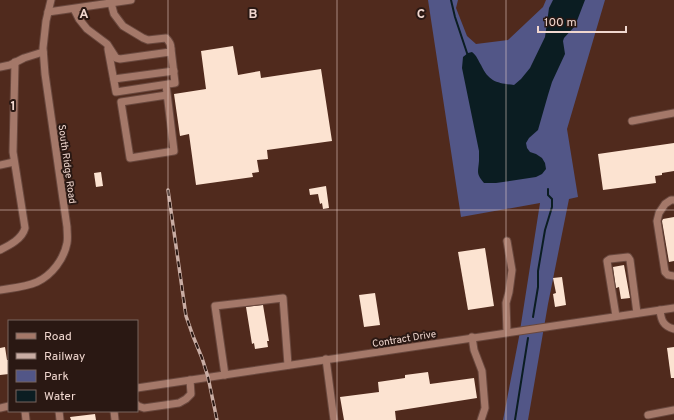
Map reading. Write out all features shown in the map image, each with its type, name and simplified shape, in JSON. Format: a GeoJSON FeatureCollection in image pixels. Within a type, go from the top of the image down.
{"type":"FeatureCollection","features":[{"type":"Feature","properties":{"kind":"street","name":"South Ridge Road"},"geometry":{"type":"LineString","coordinates":[[0,290],[38,282],[52,271],[63,256],[67,242],[67,227],[43,52],[46,21],[51,0]]}},
{"type":"Feature","properties":{"kind":"street"},"geometry":{"type":"LineString","coordinates":[[48,12],[132,0]]}},
{"type":"Feature","properties":{"kind":"street"},"geometry":{"type":"LineString","coordinates":[[107,44],[116,92],[175,83],[170,44],[166,38],[148,40],[123,26],[114,14],[111,3]]}},
{"type":"Feature","properties":{"kind":"street"},"geometry":{"type":"LineString","coordinates":[[74,9],[79,19],[87,29],[107,44],[116,58],[120,59],[170,52],[171,49]]}},
{"type":"Feature","properties":{"kind":"street"},"geometry":{"type":"LineString","coordinates":[[0,67],[10,65],[24,58],[43,52]]}},
{"type":"Feature","properties":{"kind":"street"},"geometry":{"type":"LineString","coordinates":[[0,250],[10,246],[18,239],[23,234],[25,228],[13,152],[15,62]]}},
{"type":"Feature","properties":{"kind":"street"},"geometry":{"type":"LineString","coordinates":[[114,79],[174,71]]}},
{"type":"Feature","properties":{"kind":"street"},"geometry":{"type":"LineString","coordinates":[[166,85],[174,151],[130,158],[121,102],[167,95]]}},
{"type":"Feature","properties":{"kind":"street"},"geometry":{"type":"LineString","coordinates":[[632,121],[674,113]]}},
{"type":"Feature","properties":{"kind":"street"},"geometry":{"type":"LineString","coordinates":[[0,165],[14,162]]}},
{"type":"Feature","properties":{"kind":"street"},"geometry":{"type":"LineString","coordinates":[[674,200],[671,200],[666,204],[659,213],[657,221],[665,272],[668,275],[674,276]]}},
{"type":"Feature","properties":{"kind":"street"},"geometry":{"type":"LineString","coordinates":[[507,241],[512,270],[506,304],[507,332]]}},
{"type":"Feature","properties":{"kind":"street"},"geometry":{"type":"LineString","coordinates":[[616,316],[607,261],[610,259],[628,257],[630,260],[637,313]]}},
{"type":"Feature","properties":{"kind":"street"},"geometry":{"type":"LineString","coordinates":[[225,375],[215,306],[283,298],[288,365]]}},
{"type":"Feature","properties":{"kind":"street","name":"Contract Drive"},"geometry":{"type":"LineString","coordinates":[[138,388],[674,308]]}},
{"type":"Feature","properties":{"kind":"street"},"geometry":{"type":"LineString","coordinates":[[660,310],[661,319],[667,327],[674,329]]}},
{"type":"Feature","properties":{"kind":"street"},"geometry":{"type":"LineString","coordinates":[[472,337],[474,350],[482,371],[485,408],[481,420]]}},
{"type":"Feature","properties":{"kind":"street"},"geometry":{"type":"LineString","coordinates":[[326,360],[334,420]]}},
{"type":"Feature","properties":{"kind":"street"},"geometry":{"type":"LineString","coordinates":[[138,406],[144,408],[179,403],[191,394],[190,380]]}},
{"type":"Feature","properties":{"kind":"street"},"geometry":{"type":"LineString","coordinates":[[648,415],[674,410]]}},
{"type":"Feature","properties":{"kind":"green space"},"geometry":{"type":"Polygon","coordinates":[[[428,0],[458,0],[456,8],[467,36],[476,44],[508,40],[543,7],[546,0],[605,0],[567,129],[578,197],[569,199],[548,304],[528,420],[503,420],[519,337],[540,203],[461,217],[428,0]]]}},
{"type":"Feature","properties":{"kind":"water"},"geometry":{"type":"Polygon","coordinates":[[[553,0],[585,0],[575,26],[564,38],[565,54],[552,82],[538,130],[526,143],[530,152],[542,158],[546,169],[542,174],[536,177],[496,183],[484,183],[478,173],[479,151],[462,68],[463,57],[472,52],[490,78],[494,81],[514,85],[530,68],[545,37],[549,8],[553,0]]]}},
{"type":"Feature","properties":{"kind":"building"},"geometry":{"type":"Polygon","coordinates":[[[233,46],[238,75],[260,71],[261,78],[321,69],[332,141],[267,150],[268,159],[257,160],[259,172],[252,173],[253,177],[196,185],[189,134],[180,136],[174,94],[206,89],[201,51],[233,46]]]}},
{"type":"Feature","properties":{"kind":"building"},"geometry":{"type":"Polygon","coordinates":[[[674,143],[674,171],[655,176],[656,183],[603,190],[598,154],[674,143]]]}},
{"type":"Feature","properties":{"kind":"building"},"geometry":{"type":"Polygon","coordinates":[[[101,172],[103,186],[96,187],[94,173],[101,172]]]}},
{"type":"Feature","properties":{"kind":"building"},"geometry":{"type":"Polygon","coordinates":[[[326,186],[329,208],[323,209],[322,203],[320,204],[318,194],[310,195],[309,189],[326,186]]]}},
{"type":"Feature","properties":{"kind":"building"},"geometry":{"type":"Polygon","coordinates":[[[674,217],[674,261],[669,262],[662,221],[663,219],[674,217]]]}},
{"type":"Feature","properties":{"kind":"building"},"geometry":{"type":"Polygon","coordinates":[[[485,248],[494,306],[468,310],[458,252],[485,248]]]}},
{"type":"Feature","properties":{"kind":"building"},"geometry":{"type":"Polygon","coordinates":[[[624,265],[630,298],[621,299],[619,287],[616,288],[613,267],[624,265]]]}},
{"type":"Feature","properties":{"kind":"building"},"geometry":{"type":"Polygon","coordinates":[[[562,277],[566,305],[555,307],[553,294],[556,293],[553,278],[562,277]]]}},
{"type":"Feature","properties":{"kind":"building"},"geometry":{"type":"Polygon","coordinates":[[[375,293],[380,325],[364,327],[359,295],[375,293]]]}},
{"type":"Feature","properties":{"kind":"building"},"geometry":{"type":"Polygon","coordinates":[[[263,305],[269,341],[267,341],[268,347],[255,349],[254,343],[252,344],[246,307],[263,305]]]}},
{"type":"Feature","properties":{"kind":"building"},"geometry":{"type":"Polygon","coordinates":[[[5,347],[8,360],[8,374],[0,375],[0,348],[5,347]]]}},
{"type":"Feature","properties":{"kind":"building"},"geometry":{"type":"Polygon","coordinates":[[[674,347],[674,378],[671,378],[667,348],[674,347]]]}},
{"type":"Feature","properties":{"kind":"building"},"geometry":{"type":"Polygon","coordinates":[[[428,372],[430,384],[474,378],[477,398],[395,411],[396,420],[344,420],[340,397],[379,392],[378,382],[405,378],[405,375],[428,372]]]}},
{"type":"Feature","properties":{"kind":"building"},"geometry":{"type":"Polygon","coordinates":[[[95,414],[96,420],[71,420],[70,417],[95,414]]]}},
{"type":"Feature","properties":{"kind":"waterway"},"geometry":{"type":"LineString","coordinates":[[451,0],[468,56]]}},
{"type":"Feature","properties":{"kind":"waterway"},"geometry":{"type":"LineString","coordinates":[[533,317],[538,287],[538,271],[545,230],[552,207],[552,199],[548,195],[548,189]]}},
{"type":"Feature","properties":{"kind":"waterway"},"geometry":{"type":"LineString","coordinates":[[515,420],[528,338]]}},
{"type":"Feature","properties":{"kind":"railway"},"geometry":{"type":"LineString","coordinates":[[168,190],[186,316],[208,377],[217,420]]}}]}
